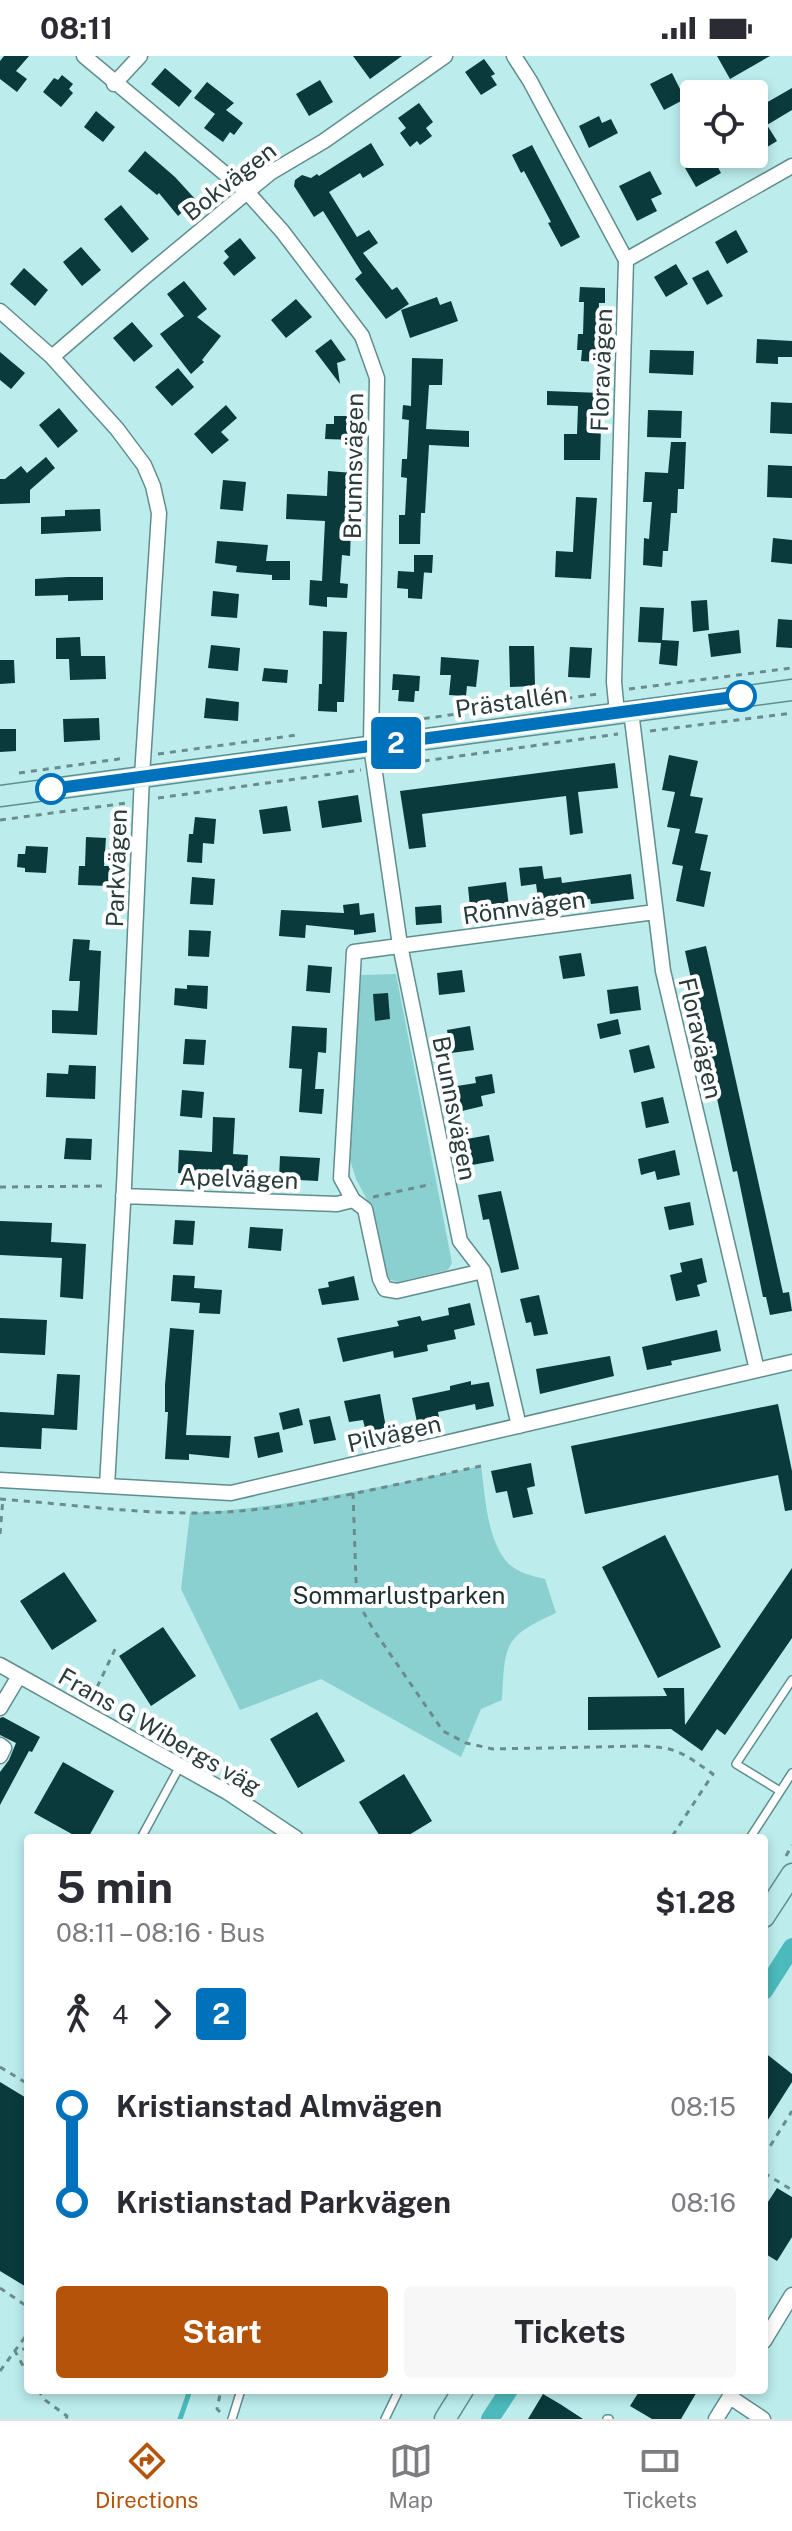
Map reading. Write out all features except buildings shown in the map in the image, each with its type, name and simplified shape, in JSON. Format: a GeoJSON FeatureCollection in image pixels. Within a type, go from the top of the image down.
{"type":"FeatureCollection","features":[{"type":"Feature","properties":{"kind":"street","name":"Brunnsvägen"},"geometry":{"type":"LineString","coordinates":[[84,56],[248,193],[282,231],[362,336],[377,378],[371,736],[374,768],[400,945],[460,1241],[483,1271],[519,1426]]}},
{"type":"Feature","properties":{"kind":"street"},"geometry":{"type":"LineString","coordinates":[[114,84],[140,56]]}},
{"type":"Feature","properties":{"kind":"street","name":"Bokvägen"},"geometry":{"type":"LineString","coordinates":[[52,357],[270,173],[324,141],[445,56]]}},
{"type":"Feature","properties":{"kind":"street"},"geometry":{"type":"LineString","coordinates":[[514,56],[626,260],[792,166]]}},
{"type":"Feature","properties":{"kind":"street","name":"Floravägen"},"geometry":{"type":"LineString","coordinates":[[626,260],[615,691],[634,732],[663,971],[757,1370]]}},
{"type":"Feature","properties":{"kind":"street","name":"Parkvägen"},"geometry":{"type":"LineString","coordinates":[[0,311],[52,357],[117,429],[144,465],[159,513],[140,801],[124,1191],[107,1486]]}},
{"type":"Feature","properties":{"kind":"street","name":"Prästallén"},"geometry":{"type":"LineString","coordinates":[[0,796],[142,766],[371,736],[624,712],[792,690]]}},
{"type":"Feature","properties":{"kind":"street","name":"Rönnvägen"},"geometry":{"type":"LineString","coordinates":[[400,945],[655,912]]}},
{"type":"Feature","properties":{"kind":"street"},"geometry":{"type":"LineString","coordinates":[[400,945],[354,952],[341,1178],[353,1200],[365,1209],[380,1279],[385,1289],[397,1291],[483,1271]]}},
{"type":"Feature","properties":{"kind":"street","name":"Apelvägen"},"geometry":{"type":"LineString","coordinates":[[124,1191],[337,1204],[353,1200]]}},
{"type":"Feature","properties":{"kind":"street","name":"Pilvägen"},"geometry":{"type":"LineString","coordinates":[[2,1480],[231,1493],[792,1362]]}},
{"type":"Feature","properties":{"kind":"street","name":"Frans G Wibergs väg"},"geometry":{"type":"LineString","coordinates":[[0,1665],[227,1792],[290,1834]]}},
{"type":"Feature","properties":{"kind":"street"},"geometry":{"type":"LineString","coordinates":[[0,1708],[19,1676]]}},
{"type":"Feature","properties":{"kind":"street"},"geometry":{"type":"LineString","coordinates":[[0,1745],[4,1748],[0,1756]]}},
{"type":"Feature","properties":{"kind":"street"},"geometry":{"type":"LineString","coordinates":[[768,1911],[792,1874]]}},
{"type":"Feature","properties":{"kind":"street"},"geometry":{"type":"LineString","coordinates":[[768,2334],[792,2295]]}},
{"type":"Feature","properties":{"kind":"street"},"geometry":{"type":"LineString","coordinates":[[445,2419],[461,2394]]}},
{"type":"Feature","properties":{"kind":"street"},"geometry":{"type":"LineString","coordinates":[[716,2419],[732,2394],[763,2419]]}},
{"type":"Feature","properties":{"kind":"lane"},"geometry":{"type":"LineString","coordinates":[[780,1791],[736,1764],[792,1680]]}},
{"type":"Feature","properties":{"kind":"lane"},"geometry":{"type":"LineString","coordinates":[[143,1834],[180,1766]]}},
{"type":"Feature","properties":{"kind":"lane"},"geometry":{"type":"LineString","coordinates":[[753,1834],[792,1773]]}},
{"type":"Feature","properties":{"kind":"lane"},"geometry":{"type":"LineString","coordinates":[[232,2419],[240,2394]]}},
{"type":"Feature","properties":{"kind":"lane"},"geometry":{"type":"LineString","coordinates":[[385,2419],[397,2394]]}},
{"type":"Feature","properties":{"kind":"path"},"geometry":{"type":"LineString","coordinates":[[371,736],[615,691],[792,668]]}},
{"type":"Feature","properties":{"kind":"path"},"geometry":{"type":"LineString","coordinates":[[0,820],[792,713]]}},
{"type":"Feature","properties":{"kind":"path"},"geometry":{"type":"LineString","coordinates":[[12,773],[142,766],[310,734]]}},
{"type":"Feature","properties":{"kind":"path"},"geometry":{"type":"LineString","coordinates":[[353,1200],[448,1180]]}},
{"type":"Feature","properties":{"kind":"path"},"geometry":{"type":"LineString","coordinates":[[0,1187],[124,1191]]}},
{"type":"Feature","properties":{"kind":"path"},"geometry":{"type":"LineString","coordinates":[[0,1534],[2,1480]]}},
{"type":"Feature","properties":{"kind":"path"},"geometry":{"type":"LineString","coordinates":[[353,1493],[356,1581],[361,1608],[443,1731],[466,1743],[493,1749],[641,1746],[680,1751],[713,1774],[674,1834]]}},
{"type":"Feature","properties":{"kind":"path"},"geometry":{"type":"LineString","coordinates":[[85,1713],[117,1645]]}},
{"type":"Feature","properties":{"kind":"path"},"geometry":{"type":"LineString","coordinates":[[0,2067],[24,2082]]}},
{"type":"Feature","properties":{"kind":"path"},"geometry":{"type":"LineString","coordinates":[[768,2150],[792,2111]]}},
{"type":"Feature","properties":{"kind":"path"},"geometry":{"type":"LineString","coordinates":[[768,2175],[792,2190]]}},
{"type":"Feature","properties":{"kind":"path"},"geometry":{"type":"LineString","coordinates":[[0,2288],[24,2304]]}},
{"type":"Feature","properties":{"kind":"path"},"geometry":{"type":"LineString","coordinates":[[0,2371],[24,2339]]}},
{"type":"Feature","properties":{"kind":"path"},"geometry":{"type":"LineString","coordinates":[[15,2351],[24,2349]]}},
{"type":"Feature","properties":{"kind":"path"},"geometry":{"type":"LineString","coordinates":[[15,2351],[24,2368]]}},
{"type":"Feature","properties":{"kind":"path"},"geometry":{"type":"LineString","coordinates":[[41,2394],[67,2416],[66,2419]]}},
{"type":"Feature","properties":{"kind":"path"},"geometry":{"type":"LineString","coordinates":[[220,2394],[217,2409],[224,2414]]}},
{"type":"Feature","properties":{"kind":"green space"},"geometry":{"type":"Polygon","coordinates":[[[396,974],[452,1263],[448,1270],[398,1282],[388,1279],[371,1207],[350,1160],[361,975],[396,974]]]}},
{"type":"Feature","properties":{"kind":"green space","name":"Sommarlustparken"},"geometry":{"type":"Polygon","coordinates":[[[481,1466],[488,1518],[496,1544],[513,1567],[545,1579],[556,1613],[526,1629],[510,1644],[504,1666],[502,1700],[481,1709],[461,1757],[321,1679],[240,1710],[181,1589],[190,1513],[300,1501],[481,1466]]]}},
{"type":"Feature","properties":{"kind":"waterway"},"geometry":{"type":"LineString","coordinates":[[768,1985],[792,1947]]}},
{"type":"Feature","properties":{"kind":"waterway"},"geometry":{"type":"LineString","coordinates":[[180,2419],[189,2394]]}},
{"type":"Feature","properties":{"kind":"waterway"},"geometry":{"type":"LineString","coordinates":[[490,2419],[506,2394]]}},
{"type":"Feature","properties":{"kind":"bus line","name":"2"},"geometry":{"type":"LineString","coordinates":[[51,789],[741,696]]}}]}
